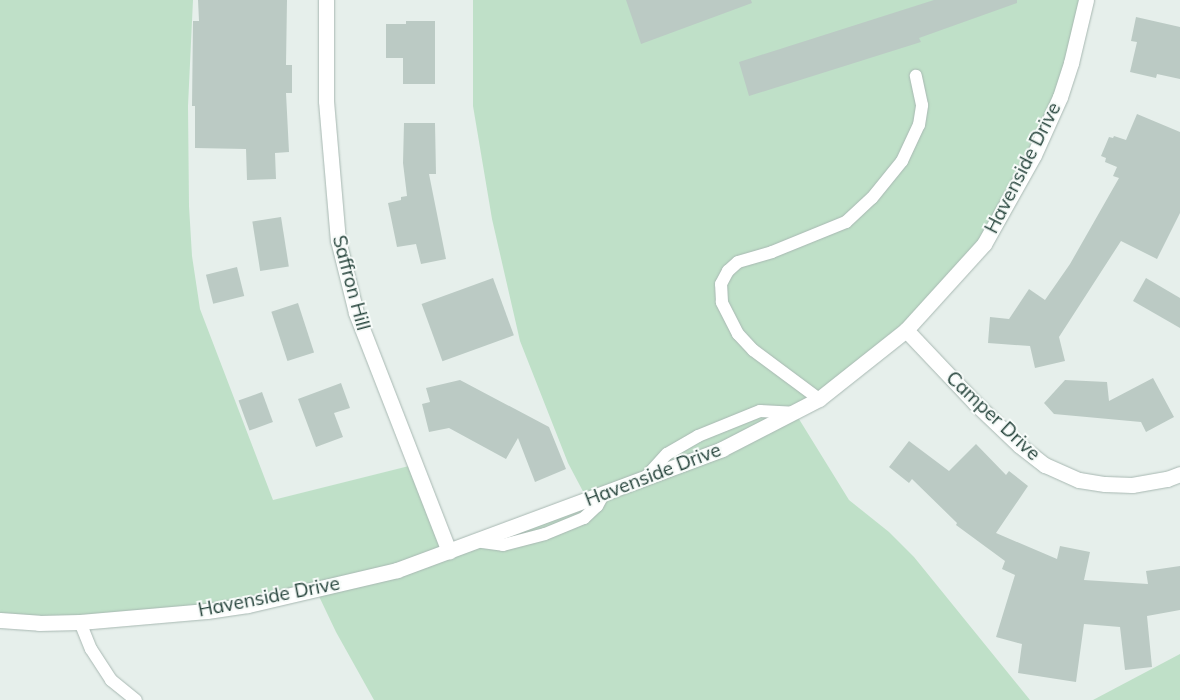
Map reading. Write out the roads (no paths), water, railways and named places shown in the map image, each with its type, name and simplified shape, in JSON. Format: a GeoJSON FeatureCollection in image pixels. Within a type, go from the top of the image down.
{"type":"FeatureCollection","features":[{"type":"Feature","properties":{"kind":"street","name":"Saffron Hill"},"geometry":{"type":"LineString","coordinates":[[326,0],[326,101],[338,240],[356,312],[449,551]]}},
{"type":"Feature","properties":{"kind":"street","name":"Havenside Drive"},"geometry":{"type":"LineString","coordinates":[[0,620],[39,623],[80,622],[207,611],[248,605],[397,570],[722,449],[819,399],[906,330],[984,244],[1034,155],[1060,97],[1071,63],[1086,0]]}},
{"type":"Feature","properties":{"kind":"street","name":"Camper Drive"},"geometry":{"type":"LineString","coordinates":[[906,330],[975,403],[1019,445],[1045,464],[1079,480],[1105,484],[1132,485],[1167,479],[1180,474]]}},
{"type":"Feature","properties":{"kind":"lane"},"geometry":{"type":"LineString","coordinates":[[819,399],[753,350],[738,334],[722,302],[721,284],[728,271],[738,262],[772,252],[846,222],[872,198],[902,161],[919,125],[922,105],[916,76]]}},
{"type":"Feature","properties":{"kind":"lane"},"geometry":{"type":"LineString","coordinates":[[645,479],[667,454],[698,436],[760,411],[793,412]]}},
{"type":"Feature","properties":{"kind":"lane"},"geometry":{"type":"LineString","coordinates":[[80,622],[91,649],[111,680],[136,700]]}}]}
